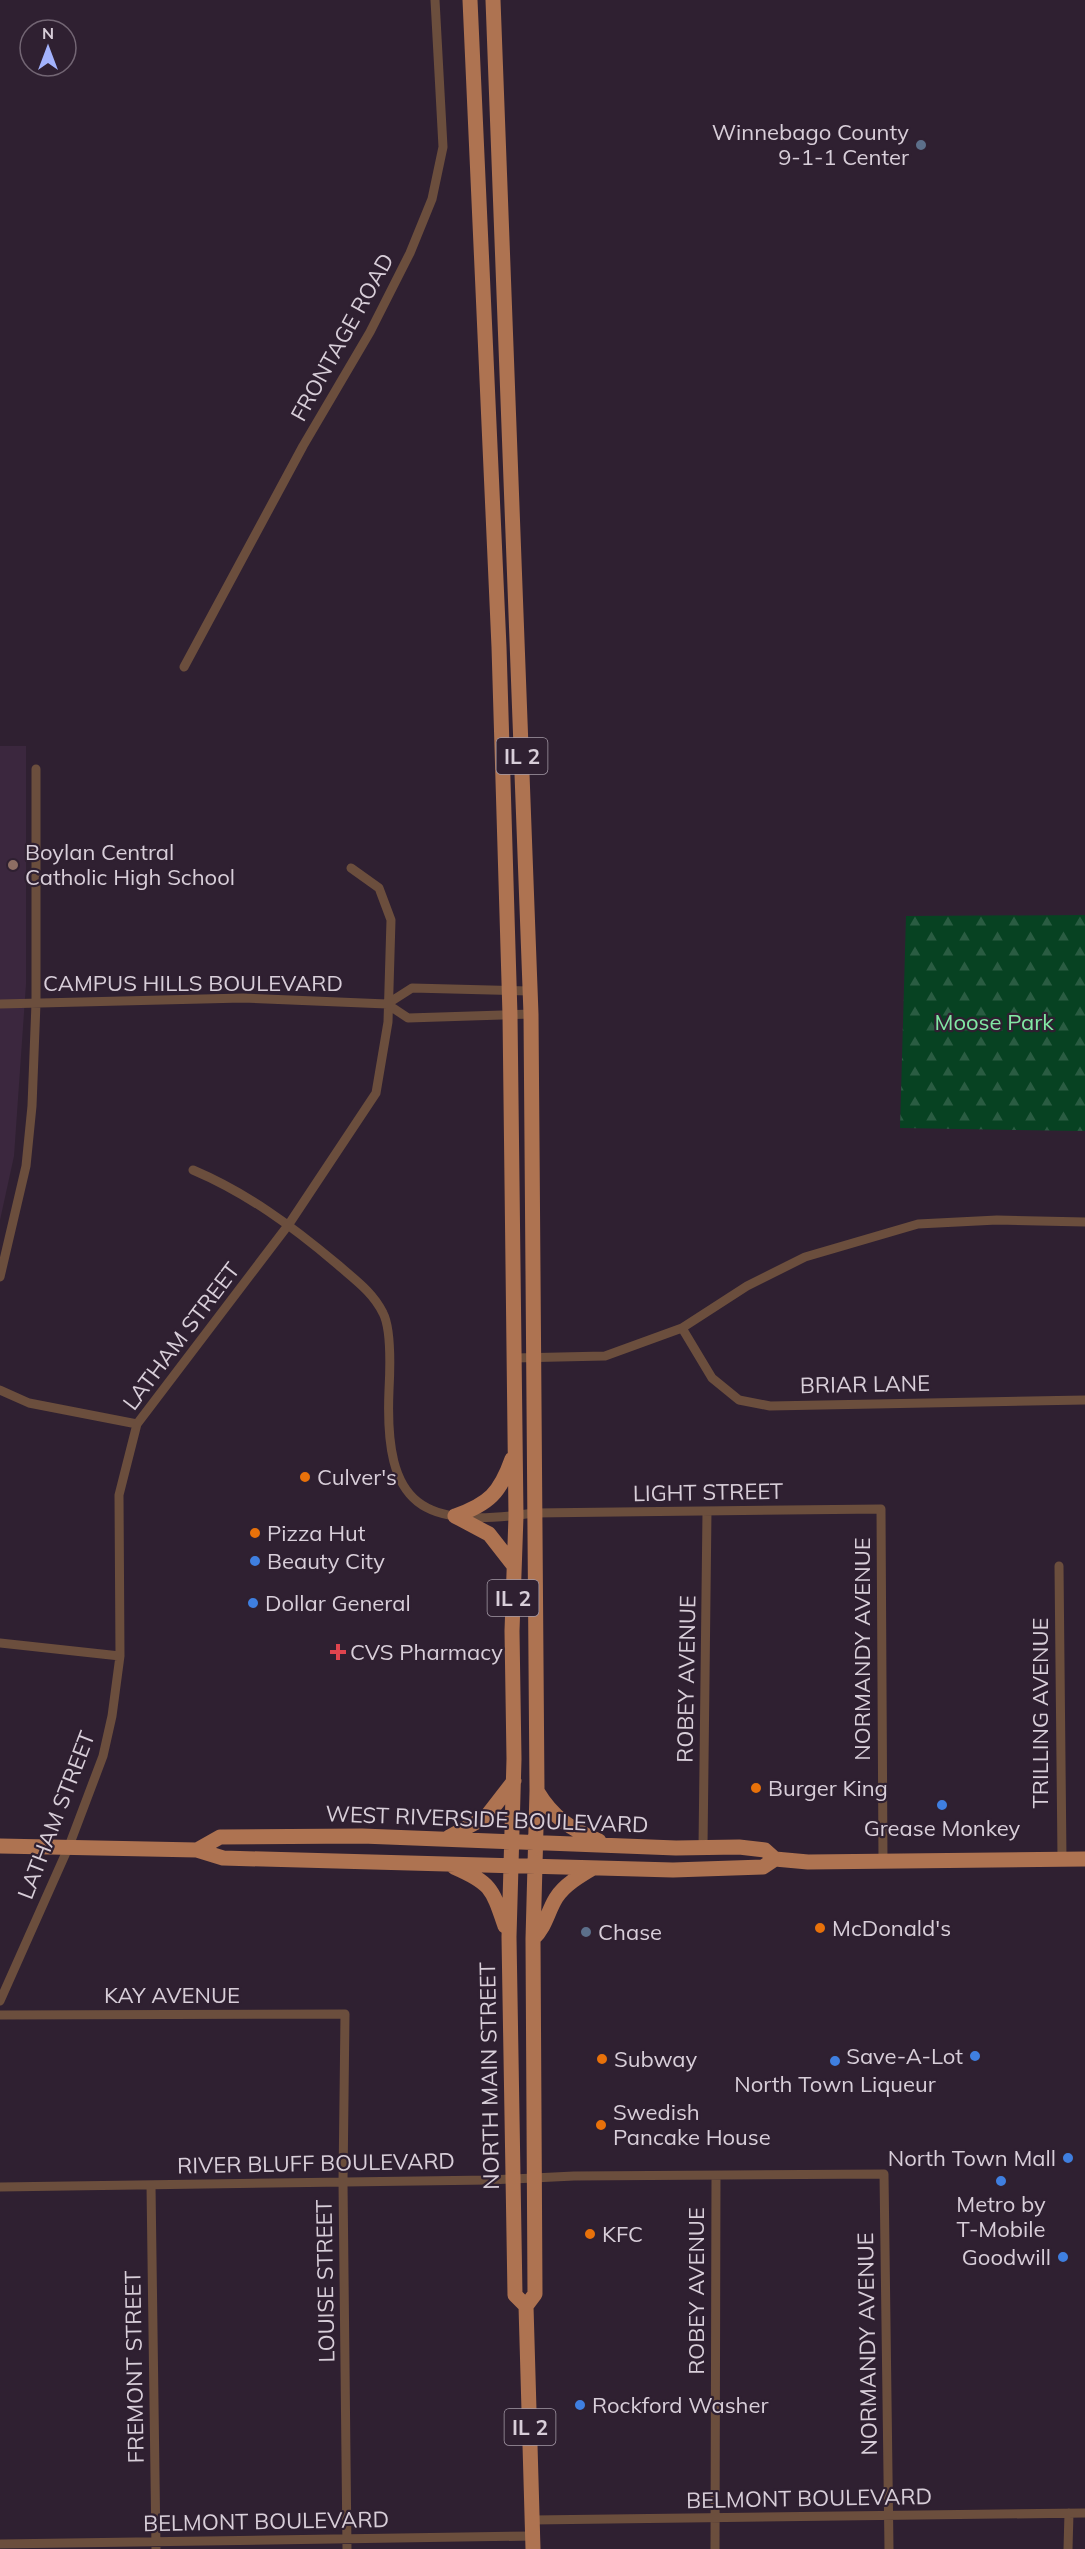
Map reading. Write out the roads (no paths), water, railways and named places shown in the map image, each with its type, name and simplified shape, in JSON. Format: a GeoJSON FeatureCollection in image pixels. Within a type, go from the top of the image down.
{"type":"FeatureCollection","features":[{"type":"Feature","properties":{"kind":"main road","name":"IL 2"},"geometry":{"type":"LineString","coordinates":[[470,0],[498,624],[510,1015],[516,1516],[512,1631],[514,1782],[510,1840]]}},
{"type":"Feature","properties":{"kind":"main road","name":"IL 2"},"geometry":{"type":"LineString","coordinates":[[493,0],[531,1014],[535,1356],[536,1842]]}},
{"type":"Feature","properties":{"kind":"main road"},"geometry":{"type":"LineString","coordinates":[[455,1516],[479,1507],[501,1487],[515,1451]]}},
{"type":"Feature","properties":{"kind":"main road"},"geometry":{"type":"LineString","coordinates":[[455,1516],[489,1534],[514,1566]]}},
{"type":"Feature","properties":{"kind":"main road"},"geometry":{"type":"LineString","coordinates":[[446,1838],[486,1817],[514,1782]]}},
{"type":"Feature","properties":{"kind":"main road"},"geometry":{"type":"LineString","coordinates":[[537,1791],[558,1820],[574,1831],[610,1846]]}},
{"type":"Feature","properties":{"kind":"main road","name":"WEST RIVERSIDE BOULEVARD"},"geometry":{"type":"LineString","coordinates":[[197,1850],[220,1837],[446,1838],[610,1846],[765,1850],[775,1859],[808,1862],[1085,1859]]}},
{"type":"Feature","properties":{"kind":"main road","name":"NORTH MAIN STREET"},"geometry":{"type":"LineString","coordinates":[[510,1840],[509,1936],[515,2295],[526,2306]]}},
{"type":"Feature","properties":{"kind":"main road","name":"NORTH MAIN STREET"},"geometry":{"type":"LineString","coordinates":[[533,2543],[526,2306],[535,2294],[533,1939],[536,1842]]}},
{"type":"Feature","properties":{"kind":"main road","name":"WEST RIVERSIDE BOULEVARD"},"geometry":{"type":"LineString","coordinates":[[0,1846],[197,1850],[223,1858],[593,1868],[747,1868],[763,1867],[775,1859]]}},
{"type":"Feature","properties":{"kind":"main road"},"geometry":{"type":"LineString","coordinates":[[448,1864],[482,1881],[493,1891],[509,1936]]}},
{"type":"Feature","properties":{"kind":"main road"},"geometry":{"type":"LineString","coordinates":[[533,1939],[544,1928],[557,1897],[579,1875],[593,1868]]}},
{"type":"Feature","properties":{"kind":"street","name":"FRONTAGE ROAD"},"geometry":{"type":"LineString","coordinates":[[184,667],[303,446],[370,332],[410,253],[432,199],[443,147],[435,0]]}},
{"type":"Feature","properties":{"kind":"street"},"geometry":{"type":"LineString","coordinates":[[0,1277],[26,1166],[32,1106],[36,1003],[36,769]]}},
{"type":"Feature","properties":{"kind":"street","name":"LATHAM STREET"},"geometry":{"type":"LineString","coordinates":[[0,2001],[69,1846],[103,1756],[112,1716],[120,1656],[119,1495],[137,1424],[289,1224],[376,1094],[388,1022],[391,920],[379,888],[351,868]]}},
{"type":"Feature","properties":{"kind":"street"},"geometry":{"type":"LineString","coordinates":[[387,1004],[412,988],[530,991]]}},
{"type":"Feature","properties":{"kind":"street","name":"CAMPUS HILLS BOULEVARD"},"geometry":{"type":"LineString","coordinates":[[0,1004],[243,998],[387,1004],[408,1018],[531,1014]]}},
{"type":"Feature","properties":{"kind":"street","name":"LIGHT STREET"},"geometry":{"type":"LineString","coordinates":[[193,1170],[228,1185],[289,1224],[368,1290],[384,1315],[390,1367],[388,1410],[393,1464],[417,1503],[424,1508],[455,1516],[483,1518],[534,1513],[881,1509]]}},
{"type":"Feature","properties":{"kind":"street"},"geometry":{"type":"LineString","coordinates":[[514,1358],[604,1356],[682,1328],[747,1286],[806,1257],[918,1224],[997,1220],[1085,1222]]}},
{"type":"Feature","properties":{"kind":"street","name":"BRIAR LANE"},"geometry":{"type":"LineString","coordinates":[[682,1328],[712,1378],[739,1400],[770,1406],[1085,1400]]}},
{"type":"Feature","properties":{"kind":"street"},"geometry":{"type":"LineString","coordinates":[[0,1390],[28,1403],[137,1424]]}},
{"type":"Feature","properties":{"kind":"street","name":"NORMANDY AVENUE"},"geometry":{"type":"LineString","coordinates":[[881,1509],[883,1861]]}},
{"type":"Feature","properties":{"kind":"street","name":"ROBEY AVENUE"},"geometry":{"type":"LineString","coordinates":[[703,1847],[707,1511]]}},
{"type":"Feature","properties":{"kind":"street","name":"TRILLING AVENUE"},"geometry":{"type":"LineString","coordinates":[[1059,1566],[1062,1859]]}},
{"type":"Feature","properties":{"kind":"street"},"geometry":{"type":"LineString","coordinates":[[0,1643],[120,1656]]}},
{"type":"Feature","properties":{"kind":"street","name":"KAY AVENUE"},"geometry":{"type":"LineString","coordinates":[[0,2015],[345,2014]]}},
{"type":"Feature","properties":{"kind":"street","name":"LOUISE STREET"},"geometry":{"type":"LineString","coordinates":[[345,2014],[343,2182],[347,2544]]}},
{"type":"Feature","properties":{"kind":"street","name":"NORMANDY AVENUE"},"geometry":{"type":"LineString","coordinates":[[884,2174],[889,2549]]}},
{"type":"Feature","properties":{"kind":"street","name":"RIVER BLUFF BOULEVARD"},"geometry":{"type":"LineString","coordinates":[[0,2187],[513,2180],[574,2176],[716,2177],[884,2174]]}},
{"type":"Feature","properties":{"kind":"street","name":"ROBEY AVENUE"},"geometry":{"type":"LineString","coordinates":[[715,2549],[716,2177]]}},
{"type":"Feature","properties":{"kind":"street","name":"FREMONT STREET"},"geometry":{"type":"LineString","coordinates":[[151,2185],[156,2545]]}},
{"type":"Feature","properties":{"kind":"street"},"geometry":{"type":"LineString","coordinates":[[1068,2513],[1068,2549]]}},
{"type":"Feature","properties":{"kind":"street","name":"BELMONT BOULEVARD"},"geometry":{"type":"LineString","coordinates":[[533,2520],[715,2520],[1085,2513]]}},
{"type":"Feature","properties":{"kind":"street","name":"BELMONT BOULEVARD"},"geometry":{"type":"LineString","coordinates":[[0,2544],[533,2543]]}},
{"type":"Feature","properties":{"kind":"place","name":"Winnebago County 9-1-1 Center"},"geometry":{"type":"Point","coordinates":[921,145]}},
{"type":"Feature","properties":{"kind":"place","name":"Boylan Central Catholic High School"},"geometry":{"type":"Point","coordinates":[13,865]}},
{"type":"Feature","properties":{"kind":"place","name":"Culver's"},"geometry":{"type":"Point","coordinates":[305,1477]}},
{"type":"Feature","properties":{"kind":"place","name":"Pizza Hut"},"geometry":{"type":"Point","coordinates":[255,1533]}},
{"type":"Feature","properties":{"kind":"place","name":"Beauty City"},"geometry":{"type":"Point","coordinates":[255,1561]}},
{"type":"Feature","properties":{"kind":"place","name":"Dollar General"},"geometry":{"type":"Point","coordinates":[253,1603]}},
{"type":"Feature","properties":{"kind":"place","name":"CVS Pharmacy"},"geometry":{"type":"Point","coordinates":[338,1652]}},
{"type":"Feature","properties":{"kind":"place","name":"Burger King"},"geometry":{"type":"Point","coordinates":[756,1788]}},
{"type":"Feature","properties":{"kind":"place","name":"Grease Monkey"},"geometry":{"type":"Point","coordinates":[942,1805]}},
{"type":"Feature","properties":{"kind":"place","name":"McDonald's"},"geometry":{"type":"Point","coordinates":[820,1928]}},
{"type":"Feature","properties":{"kind":"place","name":"Chase"},"geometry":{"type":"Point","coordinates":[586,1932]}},
{"type":"Feature","properties":{"kind":"place","name":"Save-A-Lot"},"geometry":{"type":"Point","coordinates":[975,2056]}},
{"type":"Feature","properties":{"kind":"place","name":"Subway"},"geometry":{"type":"Point","coordinates":[602,2059]}},
{"type":"Feature","properties":{"kind":"place","name":"North Town Liqueur"},"geometry":{"type":"Point","coordinates":[835,2061]}},
{"type":"Feature","properties":{"kind":"place","name":"Swedish Pancake House"},"geometry":{"type":"Point","coordinates":[601,2125]}},
{"type":"Feature","properties":{"kind":"place","name":"North Town Mall"},"geometry":{"type":"Point","coordinates":[1068,2158]}},
{"type":"Feature","properties":{"kind":"place","name":"Metro by T-Mobile"},"geometry":{"type":"Point","coordinates":[1001,2181]}},
{"type":"Feature","properties":{"kind":"place","name":"KFC"},"geometry":{"type":"Point","coordinates":[590,2234]}},
{"type":"Feature","properties":{"kind":"place","name":"Goodwill"},"geometry":{"type":"Point","coordinates":[1063,2257]}},
{"type":"Feature","properties":{"kind":"place","name":"Rockford Washer"},"geometry":{"type":"Point","coordinates":[580,2405]}},
{"type":"Feature","properties":{"kind":"park label","name":"Moose Park"},"geometry":{"type":"Point","coordinates":[994,1022]}}]}
